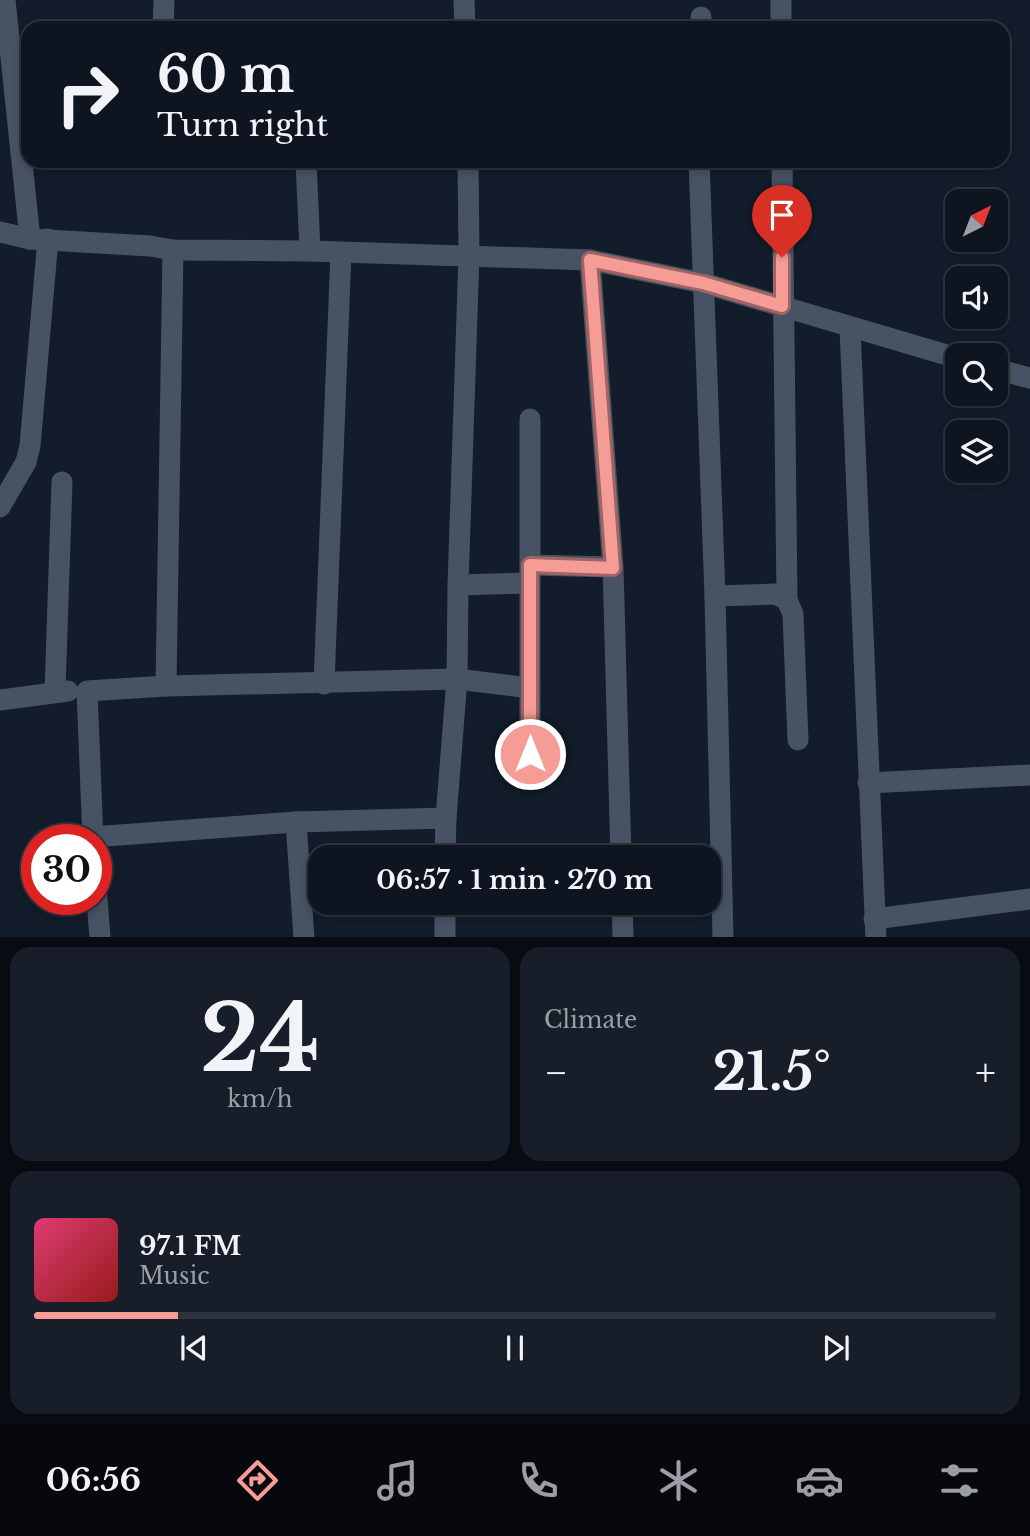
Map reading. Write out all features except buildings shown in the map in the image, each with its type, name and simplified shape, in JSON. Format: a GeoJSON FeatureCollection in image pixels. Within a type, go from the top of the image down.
{"type":"FeatureCollection","features":[{"type":"Feature","properties":{"kind":"street"},"geometry":{"type":"LineString","coordinates":[[5,0],[21,112]]}},
{"type":"Feature","properties":{"kind":"street"},"geometry":{"type":"LineString","coordinates":[[163,21],[164,0]]}},
{"type":"Feature","properties":{"kind":"street"},"geometry":{"type":"LineString","coordinates":[[464,0],[465,21]]}},
{"type":"Feature","properties":{"kind":"street"},"geometry":{"type":"LineString","coordinates":[[781,0],[781,21]]}},
{"type":"Feature","properties":{"kind":"street"},"geometry":{"type":"LineString","coordinates":[[0,507],[26,462],[30,446],[39,239],[29,168]]}},
{"type":"Feature","properties":{"kind":"street"},"geometry":{"type":"LineString","coordinates":[[306,168],[310,251]]}},
{"type":"Feature","properties":{"kind":"street"},"geometry":{"type":"LineString","coordinates":[[445,845],[457,679],[469,255],[468,168]]}},
{"type":"Feature","properties":{"kind":"street"},"geometry":{"type":"LineString","coordinates":[[699,168],[715,596],[723,937]]}},
{"type":"Feature","properties":{"kind":"street"},"geometry":{"type":"LineString","coordinates":[[782,168],[787,600],[793,614],[798,740]]}},
{"type":"Feature","properties":{"kind":"street"},"geometry":{"type":"LineString","coordinates":[[0,232],[39,239],[150,246],[173,250],[310,251],[590,260],[703,283],[945,355]]}},
{"type":"Feature","properties":{"kind":"street"},"geometry":{"type":"LineString","coordinates":[[166,686],[173,250]]}},
{"type":"Feature","properties":{"kind":"street"},"geometry":{"type":"LineString","coordinates":[[324,684],[341,252]]}},
{"type":"Feature","properties":{"kind":"street"},"geometry":{"type":"LineString","coordinates":[[590,260],[613,568],[621,845]]}},
{"type":"Feature","properties":{"kind":"street"},"geometry":{"type":"LineString","coordinates":[[850,328],[875,928],[1030,899]]}},
{"type":"Feature","properties":{"kind":"street"},"geometry":{"type":"LineString","coordinates":[[1008,372],[1030,378]]}},
{"type":"Feature","properties":{"kind":"street"},"geometry":{"type":"LineString","coordinates":[[530,419],[530,754]]}},
{"type":"Feature","properties":{"kind":"street"},"geometry":{"type":"LineString","coordinates":[[55,691],[62,482]]}},
{"type":"Feature","properties":{"kind":"street"},"geometry":{"type":"LineString","coordinates":[[458,585],[530,574],[613,568]]}},
{"type":"Feature","properties":{"kind":"street"},"geometry":{"type":"LineString","coordinates":[[715,596],[776,594],[787,600]]}},
{"type":"Feature","properties":{"kind":"street"},"geometry":{"type":"LineString","coordinates":[[0,700],[55,691],[457,679],[530,688]]}},
{"type":"Feature","properties":{"kind":"street"},"geometry":{"type":"LineString","coordinates":[[88,691],[93,824]]}},
{"type":"Feature","properties":{"kind":"street"},"geometry":{"type":"LineString","coordinates":[[868,783],[1030,775]]}},
{"type":"Feature","properties":{"kind":"street"},"geometry":{"type":"LineString","coordinates":[[112,837],[296,822],[446,818]]}},
{"type":"Feature","properties":{"kind":"street"},"geometry":{"type":"LineString","coordinates":[[296,822],[304,937]]}},
{"type":"Feature","properties":{"kind":"street"},"geometry":{"type":"LineString","coordinates":[[98,915],[100,937]]}},
{"type":"Feature","properties":{"kind":"street"},"geometry":{"type":"LineString","coordinates":[[445,915],[445,937]]}},
{"type":"Feature","properties":{"kind":"street"},"geometry":{"type":"LineString","coordinates":[[622,915],[623,935]]}},
{"type":"Feature","properties":{"kind":"route"},"geometry":{"type":"LineString","coordinates":[[530,754],[530,565],[613,568],[590,260],[703,283],[782,306],[782,257]]}}]}
